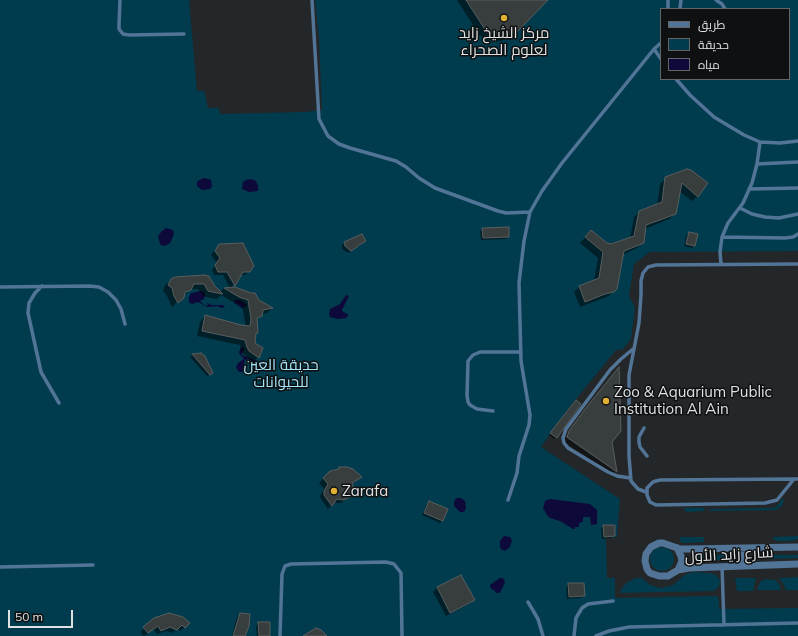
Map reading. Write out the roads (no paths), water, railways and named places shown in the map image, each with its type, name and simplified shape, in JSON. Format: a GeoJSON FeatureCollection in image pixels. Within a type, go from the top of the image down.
{"type":"FeatureCollection","features":[{"type":"Feature","properties":{"kind":"street","name":"شارع زايد الأول"},"geometry":{"type":"LineString","coordinates":[[797,547],[689,549],[677,548],[668,543],[659,543],[654,545],[648,551],[645,561],[647,569],[654,575],[668,576],[678,570],[690,568],[798,564]]}},
{"type":"Feature","properties":{"kind":"street"},"geometry":{"type":"LineString","coordinates":[[677,548],[682,561],[678,570]]}},
{"type":"Feature","properties":{"kind":"street"},"geometry":{"type":"LineString","coordinates":[[745,565],[742,557],[743,551],[746,549]]}},
{"type":"Feature","properties":{"kind":"lane"},"geometry":{"type":"LineString","coordinates":[[120,0],[118,25],[123,34],[184,34]]}},
{"type":"Feature","properties":{"kind":"lane"},"geometry":{"type":"LineString","coordinates":[[312,0],[319,119],[328,136],[340,144],[350,148],[401,163],[419,178],[436,188],[498,211],[506,213],[530,212]]}},
{"type":"Feature","properties":{"kind":"lane"},"geometry":{"type":"LineString","coordinates":[[680,8],[681,0]]}},
{"type":"Feature","properties":{"kind":"lane"},"geometry":{"type":"LineString","coordinates":[[716,0],[722,4],[724,8]]}},
{"type":"Feature","properties":{"kind":"lane"},"geometry":{"type":"LineString","coordinates":[[508,500],[514,483],[522,442],[530,420],[530,410],[525,387],[521,352],[520,283],[524,240],[530,212],[552,177],[654,49],[660,44]]}},
{"type":"Feature","properties":{"kind":"lane"},"geometry":{"type":"LineString","coordinates":[[654,49],[660,57]]}},
{"type":"Feature","properties":{"kind":"lane"},"geometry":{"type":"LineString","coordinates":[[677,80],[690,95],[714,117],[744,135],[760,142],[780,143],[798,141]]}},
{"type":"Feature","properties":{"kind":"lane"},"geometry":{"type":"LineString","coordinates":[[721,264],[720,252],[722,237],[728,223],[740,208],[749,189],[757,164],[760,142]]}},
{"type":"Feature","properties":{"kind":"lane"},"geometry":{"type":"LineString","coordinates":[[757,164],[798,162]]}},
{"type":"Feature","properties":{"kind":"lane"},"geometry":{"type":"LineString","coordinates":[[749,189],[798,188]]}},
{"type":"Feature","properties":{"kind":"lane"},"geometry":{"type":"LineString","coordinates":[[740,208],[752,214],[772,218],[798,214]]}},
{"type":"Feature","properties":{"kind":"lane"},"geometry":{"type":"LineString","coordinates":[[722,237],[785,238],[798,234]]}},
{"type":"Feature","properties":{"kind":"lane"},"geometry":{"type":"LineString","coordinates":[[646,492],[638,489],[630,478],[629,375],[639,323],[641,277],[645,270],[656,265],[798,264]]}},
{"type":"Feature","properties":{"kind":"lane"},"geometry":{"type":"LineString","coordinates":[[42,286],[35,293],[29,303],[28,313],[41,372],[59,403]]}},
{"type":"Feature","properties":{"kind":"lane"},"geometry":{"type":"LineString","coordinates":[[0,287],[89,286],[103,289],[112,295],[119,305],[125,324]]}},
{"type":"Feature","properties":{"kind":"lane"},"geometry":{"type":"LineString","coordinates":[[630,478],[622,478],[613,475],[568,448],[564,443],[563,438],[566,429],[610,370],[621,358],[633,349]]}},
{"type":"Feature","properties":{"kind":"lane"},"geometry":{"type":"LineString","coordinates":[[493,411],[477,410],[468,402],[468,361],[473,355],[480,352],[521,352]]}},
{"type":"Feature","properties":{"kind":"lane"},"geometry":{"type":"LineString","coordinates":[[644,428],[639,437],[639,442],[640,446],[648,456]]}},
{"type":"Feature","properties":{"kind":"lane"},"geometry":{"type":"LineString","coordinates":[[796,479],[777,500],[765,503],[656,505],[648,499],[646,492],[650,485],[656,481],[796,479]]}},
{"type":"Feature","properties":{"kind":"lane"},"geometry":{"type":"LineString","coordinates":[[280,636],[282,574],[285,566],[292,564],[386,562],[394,564],[401,573],[402,636]]}},
{"type":"Feature","properties":{"kind":"lane"},"geometry":{"type":"LineString","coordinates":[[0,567],[93,565]]}},
{"type":"Feature","properties":{"kind":"lane"},"geometry":{"type":"LineString","coordinates":[[722,566],[724,625]]}},
{"type":"Feature","properties":{"kind":"lane"},"geometry":{"type":"LineString","coordinates":[[574,636],[576,618],[582,608],[588,604],[613,601]]}},
{"type":"Feature","properties":{"kind":"lane"},"geometry":{"type":"LineString","coordinates":[[528,602],[538,619],[543,636]]}},
{"type":"Feature","properties":{"kind":"lane"},"geometry":{"type":"LineString","coordinates":[[596,636],[609,631],[629,627],[798,623]]}},
{"type":"Feature","properties":{"kind":"water"},"geometry":{"type":"Polygon","coordinates":[[[205,178],[211,180],[212,186],[210,189],[202,190],[197,186],[197,182],[205,178]]]}},
{"type":"Feature","properties":{"kind":"water"},"geometry":{"type":"Polygon","coordinates":[[[251,179],[256,181],[258,191],[249,192],[242,189],[243,182],[251,179]]]}},
{"type":"Feature","properties":{"kind":"water"},"geometry":{"type":"Polygon","coordinates":[[[166,228],[173,230],[174,234],[170,243],[163,246],[160,244],[158,236],[166,228]]]}},
{"type":"Feature","properties":{"kind":"water"},"geometry":{"type":"Polygon","coordinates":[[[201,291],[204,292],[205,295],[204,299],[200,301],[204,305],[208,306],[207,303],[212,305],[223,305],[225,307],[207,307],[198,302],[192,304],[189,302],[191,293],[201,291]]]}},
{"type":"Feature","properties":{"kind":"water"},"geometry":{"type":"Polygon","coordinates":[[[346,295],[349,296],[342,310],[348,314],[348,316],[346,318],[338,319],[330,317],[330,309],[340,304],[346,295]]]}},
{"type":"Feature","properties":{"kind":"water"},"geometry":{"type":"Polygon","coordinates":[[[235,300],[240,300],[247,305],[242,308],[234,303],[235,300]]]}},
{"type":"Feature","properties":{"kind":"water"},"geometry":{"type":"Polygon","coordinates":[[[243,347],[245,349],[242,352],[242,355],[257,361],[254,362],[248,359],[245,360],[244,363],[246,368],[244,371],[240,372],[236,367],[238,363],[244,359],[239,353],[240,349],[243,347]]]}},
{"type":"Feature","properties":{"kind":"water"},"geometry":{"type":"Polygon","coordinates":[[[456,498],[461,498],[465,501],[466,508],[464,512],[460,512],[454,506],[456,498]]]}},
{"type":"Feature","properties":{"kind":"water"},"geometry":{"type":"Polygon","coordinates":[[[550,499],[590,504],[597,510],[597,524],[591,525],[590,517],[583,517],[583,522],[579,523],[579,527],[575,527],[575,529],[573,529],[560,521],[550,518],[543,508],[545,501],[550,499]]]}},
{"type":"Feature","properties":{"kind":"water"},"geometry":{"type":"Polygon","coordinates":[[[504,536],[510,537],[512,540],[510,547],[505,551],[501,549],[500,546],[500,541],[504,536]]]}},
{"type":"Feature","properties":{"kind":"water"},"geometry":{"type":"Polygon","coordinates":[[[500,578],[503,578],[505,582],[501,591],[496,593],[491,589],[490,585],[500,578]]]}},
{"type":"Feature","properties":{"kind":"place","name":"مركز الشيخ زايد لعلوم الصحراء"},"geometry":{"type":"Point","coordinates":[504,18]}},
{"type":"Feature","properties":{"kind":"place","name":"Zoo & Aquarium Public Institution Al Ain"},"geometry":{"type":"Point","coordinates":[606,401]}},
{"type":"Feature","properties":{"kind":"place","name":"Zarafa"},"geometry":{"type":"Point","coordinates":[334,491]}},
{"type":"Feature","properties":{"kind":"park label","name":"حديقة العين للحيوانات"},"geometry":{"type":"Point","coordinates":[281,374]}}]}
